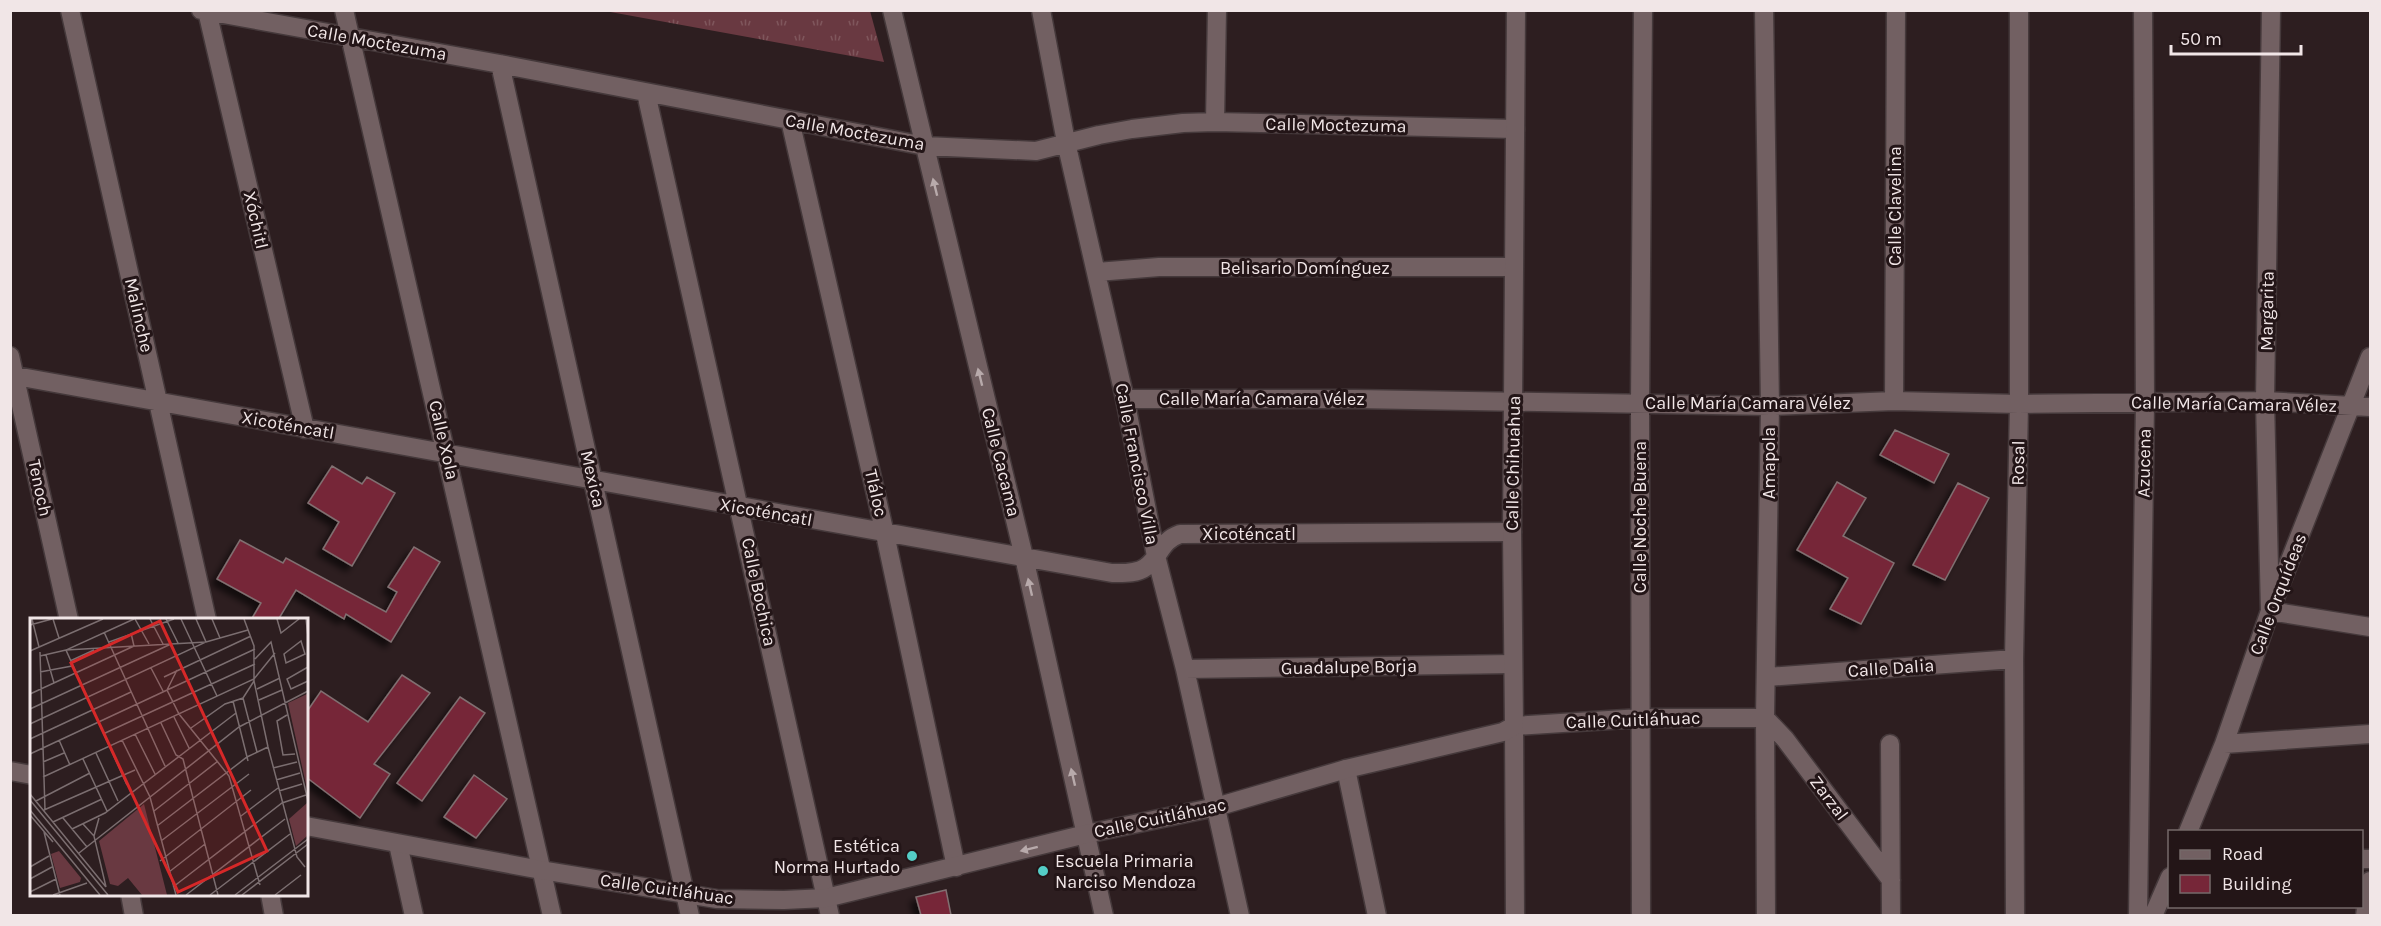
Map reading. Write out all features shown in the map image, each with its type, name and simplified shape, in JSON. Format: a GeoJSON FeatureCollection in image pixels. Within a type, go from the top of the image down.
{"type":"FeatureCollection","features":[{"type":"Feature","properties":{"kind":"street","name":"Malinche"},"geometry":{"type":"LineString","coordinates":[[69,10],[207,618]]}},
{"type":"Feature","properties":{"kind":"street","name":"Calle Xola"},"geometry":{"type":"LineString","coordinates":[[344,10],[552,915]]}},
{"type":"Feature","properties":{"kind":"street","name":"Calle Cacama"},"geometry":{"type":"LineString","coordinates":[[891,10],[1024,557],[1104,915]]}},
{"type":"Feature","properties":{"kind":"street","name":"Calle Francisco Villa"},"geometry":{"type":"LineString","coordinates":[[1041,10],[1066,142],[1125,399],[1156,556],[1185,669],[1240,915]]}},
{"type":"Feature","properties":{"kind":"street"},"geometry":{"type":"LineString","coordinates":[[1215,122],[1217,10]]}},
{"type":"Feature","properties":{"kind":"street","name":"Calle Chihuahua"},"geometry":{"type":"LineString","coordinates":[[1515,915],[1512,532],[1516,10]]}},
{"type":"Feature","properties":{"kind":"street","name":"Calle Noche Buena"},"geometry":{"type":"LineString","coordinates":[[1641,915],[1640,404],[1643,10]]}},
{"type":"Feature","properties":{"kind":"street","name":"Amapola"},"geometry":{"type":"LineString","coordinates":[[1764,10],[1770,406],[1766,915]]}},
{"type":"Feature","properties":{"kind":"street","name":"Calle Clavelina"},"geometry":{"type":"LineString","coordinates":[[1893,401],[1896,10]]}},
{"type":"Feature","properties":{"kind":"street","name":"Rosal"},"geometry":{"type":"LineString","coordinates":[[2015,915],[2014,659],[2019,404],[2019,10]]}},
{"type":"Feature","properties":{"kind":"street","name":"Azucena"},"geometry":{"type":"LineString","coordinates":[[2138,915],[2145,402],[2143,10]]}},
{"type":"Feature","properties":{"kind":"street","name":"Margarita"},"geometry":{"type":"LineString","coordinates":[[2270,610],[2265,401],[2271,10]]}},
{"type":"Feature","properties":{"kind":"street","name":"Calle Moctezuma"},"geometry":{"type":"LineString","coordinates":[[204,11],[500,64],[925,146],[1036,151],[1066,142],[1132,129],[1215,122],[1515,129]]}},
{"type":"Feature","properties":{"kind":"street","name":"Xóchitl"},"geometry":{"type":"LineString","coordinates":[[204,11],[305,429]]}},
{"type":"Feature","properties":{"kind":"street","name":"Mexica"},"geometry":{"type":"LineString","coordinates":[[500,64],[690,915]]}},
{"type":"Feature","properties":{"kind":"street","name":"Calle Bochica"},"geometry":{"type":"LineString","coordinates":[[646,93],[741,508],[828,907]]}},
{"type":"Feature","properties":{"kind":"street","name":"Tláloc"},"geometry":{"type":"LineString","coordinates":[[790,120],[885,534],[956,867]]}},
{"type":"Feature","properties":{"kind":"street","name":"Belisario Domínguez"},"geometry":{"type":"LineString","coordinates":[[1097,272],[1159,267],[1513,267]]}},
{"type":"Feature","properties":{"kind":"street","name":"Tenoch"},"geometry":{"type":"LineString","coordinates":[[10,356],[69,618]]}},
{"type":"Feature","properties":{"kind":"street","name":"Calle Orquídeas"},"geometry":{"type":"LineString","coordinates":[[2188,830],[2224,744],[2270,610],[2362,406],[2370,357]]}},
{"type":"Feature","properties":{"kind":"street","name":"Xicoténcatl"},"geometry":{"type":"LineString","coordinates":[[13,375],[885,534],[1112,573],[1131,573],[1145,568],[1169,538],[1180,534],[1512,532]]}},
{"type":"Feature","properties":{"kind":"street","name":"Calle María Camara Vélez"},"geometry":{"type":"LineString","coordinates":[[1125,399],[1355,399],[1770,406],[1893,401],[2019,404],[2265,401],[2362,406]]}},
{"type":"Feature","properties":{"kind":"street"},"geometry":{"type":"LineString","coordinates":[[2270,610],[2370,627]]}},
{"type":"Feature","properties":{"kind":"street","name":"Calle Dalia"},"geometry":{"type":"LineString","coordinates":[[1767,677],[2014,659]]}},
{"type":"Feature","properties":{"kind":"street","name":"Guadalupe Borja"},"geometry":{"type":"LineString","coordinates":[[1185,669],[1512,664]]}},
{"type":"Feature","properties":{"kind":"street","name":"Calle Cuitláhuac"},"geometry":{"type":"LineString","coordinates":[[308,826],[542,870],[717,899],[757,900],[828,907],[956,867],[1086,834],[1216,807],[1346,769],[1503,732],[1514,726],[1641,718],[1766,718]]}},
{"type":"Feature","properties":{"kind":"street","name":"Zarzal"},"geometry":{"type":"LineString","coordinates":[[1766,718],[1785,739],[1891,880]]}},
{"type":"Feature","properties":{"kind":"street"},"geometry":{"type":"LineString","coordinates":[[2224,744],[2370,734]]}},
{"type":"Feature","properties":{"kind":"street"},"geometry":{"type":"LineString","coordinates":[[1890,744],[1891,915]]}},
{"type":"Feature","properties":{"kind":"street"},"geometry":{"type":"LineString","coordinates":[[1346,769],[1377,915]]}},
{"type":"Feature","properties":{"kind":"street"},"geometry":{"type":"LineString","coordinates":[[10,771],[30,775]]}},
{"type":"Feature","properties":{"kind":"street"},"geometry":{"type":"LineString","coordinates":[[398,843],[414,915]]}},
{"type":"Feature","properties":{"kind":"street"},"geometry":{"type":"LineString","coordinates":[[2153,915],[2168,879]]}},
{"type":"Feature","properties":{"kind":"street"},"geometry":{"type":"LineString","coordinates":[[2365,915],[2370,881]]}},
{"type":"Feature","properties":{"kind":"street"},"geometry":{"type":"LineString","coordinates":[[130,896],[134,915]]}},
{"type":"Feature","properties":{"kind":"street"},"geometry":{"type":"LineString","coordinates":[[270,896],[274,915]]}},
{"type":"Feature","properties":{"kind":"green space"},"geometry":{"type":"Polygon","coordinates":[[[605,11],[870,11],[884,62],[605,11]]]}},
{"type":"Feature","properties":{"kind":"building"},"geometry":{"type":"Polygon","coordinates":[[[1895,430],[1949,454],[1934,483],[1880,455],[1895,430]]]}},
{"type":"Feature","properties":{"kind":"building"},"geometry":{"type":"Polygon","coordinates":[[[332,466],[362,484],[367,477],[395,493],[352,566],[323,549],[339,522],[308,503],[332,466]]]}},
{"type":"Feature","properties":{"kind":"building"},"geometry":{"type":"Polygon","coordinates":[[[1837,482],[1866,498],[1843,536],[1894,563],[1861,624],[1830,609],[1848,578],[1797,550],[1837,482]]]}},
{"type":"Feature","properties":{"kind":"building"},"geometry":{"type":"Polygon","coordinates":[[[1958,483],[1989,498],[1945,580],[1913,565],[1958,483]]]}},
{"type":"Feature","properties":{"kind":"building"},"geometry":{"type":"Polygon","coordinates":[[[240,540],[283,563],[286,558],[386,612],[397,592],[388,587],[414,547],[440,562],[391,642],[346,614],[344,619],[296,590],[279,618],[252,618],[261,603],[217,579],[240,540]]]}},
{"type":"Feature","properties":{"kind":"building"},"geometry":{"type":"Polygon","coordinates":[[[402,675],[430,693],[374,764],[390,774],[360,818],[308,779],[308,710],[321,691],[368,722],[402,675]]]}},
{"type":"Feature","properties":{"kind":"building"},"geometry":{"type":"Polygon","coordinates":[[[460,697],[485,713],[422,801],[397,783],[460,697]]]}},
{"type":"Feature","properties":{"kind":"building"},"geometry":{"type":"Polygon","coordinates":[[[474,775],[507,799],[476,838],[444,817],[474,775]]]}},
{"type":"Feature","properties":{"kind":"building"},"geometry":{"type":"Polygon","coordinates":[[[946,890],[951,915],[921,915],[916,897],[946,890]]]}},
{"type":"Feature","properties":{"kind":"place","name":"Estética Norma Hurtado"},"geometry":{"type":"Point","coordinates":[912,856]}},
{"type":"Feature","properties":{"kind":"place","name":"Escuela Primaria Narciso Mendoza"},"geometry":{"type":"Point","coordinates":[1043,871]}}]}
